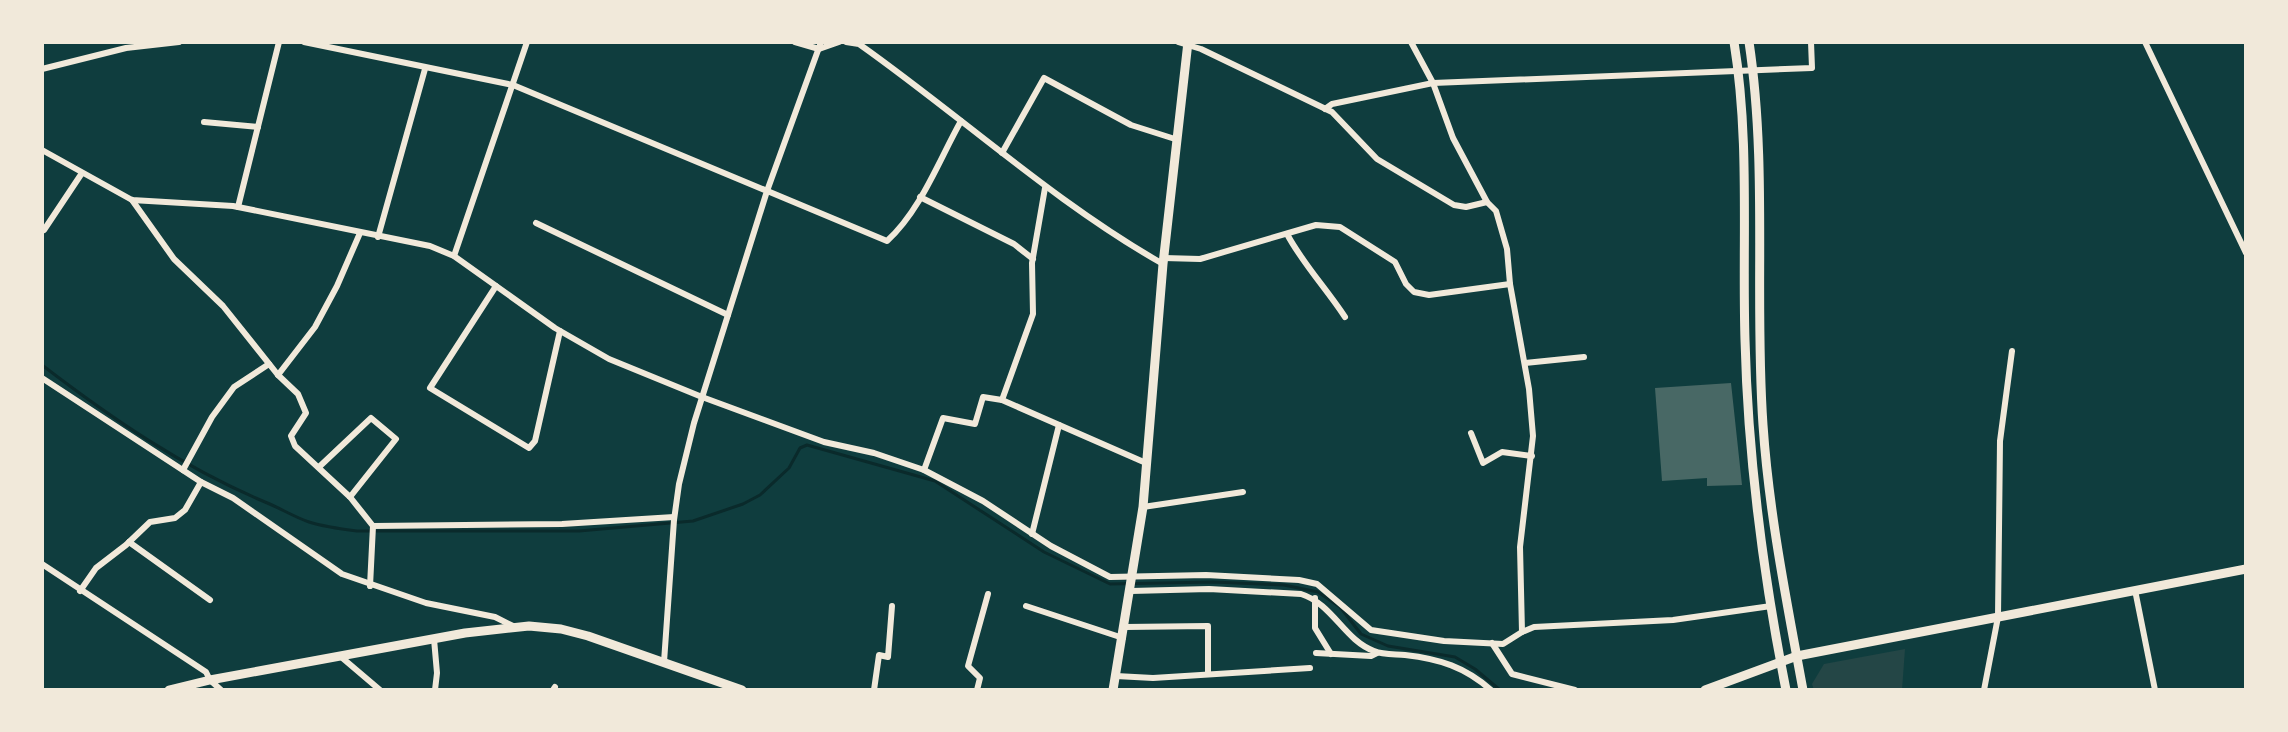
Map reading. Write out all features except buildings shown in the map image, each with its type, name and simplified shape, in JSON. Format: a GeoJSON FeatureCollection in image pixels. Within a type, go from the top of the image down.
{"type":"FeatureCollection","features":[{"type":"Feature","properties":{"kind":"main road"},"geometry":{"type":"LineString","coordinates":[[1734,42],[1739,70],[1748,427],[1771,606],[1786,690]]}},
{"type":"Feature","properties":{"kind":"main road"},"geometry":{"type":"LineString","coordinates":[[1749,42],[1757,117],[1763,426],[1803,690]]}},
{"type":"Feature","properties":{"kind":"main road"},"geometry":{"type":"LineString","coordinates":[[1113,690],[1143,507],[1185,43]]}},
{"type":"Feature","properties":{"kind":"main road"},"geometry":{"type":"LineString","coordinates":[[1705,690],[1797,656],[2246,569]]}},
{"type":"Feature","properties":{"kind":"main road"},"geometry":{"type":"LineString","coordinates":[[169,690],[513,626],[577,632],[742,690]]}},
{"type":"Feature","properties":{"kind":"street"},"geometry":{"type":"LineString","coordinates":[[42,69],[126,48],[179,42]]}},
{"type":"Feature","properties":{"kind":"street"},"geometry":{"type":"LineString","coordinates":[[238,207],[279,42]]}},
{"type":"Feature","properties":{"kind":"street"},"geometry":{"type":"LineString","coordinates":[[304,42],[513,85],[887,241],[899,230],[920,197],[961,121]]}},
{"type":"Feature","properties":{"kind":"street"},"geometry":{"type":"LineString","coordinates":[[454,256],[527,42]]}},
{"type":"Feature","properties":{"kind":"street"},"geometry":{"type":"LineString","coordinates":[[795,42],[820,45],[839,42]]}},
{"type":"Feature","properties":{"kind":"street"},"geometry":{"type":"LineString","coordinates":[[846,42],[859,44],[1045,188],[1089,214],[1116,237],[1163,261],[1200,259],[1316,225],[1340,227],[1395,262],[1406,284],[1414,292],[1429,295],[1510,284]]}},
{"type":"Feature","properties":{"kind":"street"},"geometry":{"type":"LineString","coordinates":[[1411,42],[1433,83],[1453,138],[1487,202],[1496,211],[1507,249],[1532,416],[1532,456],[1520,547],[1522,632]]}},
{"type":"Feature","properties":{"kind":"street"},"geometry":{"type":"LineString","coordinates":[[1325,109],[1332,104],[1433,83],[1812,68],[1811,42]]}},
{"type":"Feature","properties":{"kind":"street"},"geometry":{"type":"LineString","coordinates":[[2145,42],[2246,253]]}},
{"type":"Feature","properties":{"kind":"street"},"geometry":{"type":"LineString","coordinates":[[1185,43],[1332,112],[1377,159],[1454,205],[1466,207],[1487,202]]}},
{"type":"Feature","properties":{"kind":"street"},"geometry":{"type":"LineString","coordinates":[[664,662],[679,484],[702,397],[767,191],[820,45]]}},
{"type":"Feature","properties":{"kind":"street"},"geometry":{"type":"LineString","coordinates":[[378,237],[425,69]]}},
{"type":"Feature","properties":{"kind":"street"},"geometry":{"type":"LineString","coordinates":[[1002,153],[1044,78],[1131,125],[1175,139]]}},
{"type":"Feature","properties":{"kind":"street"},"geometry":{"type":"LineString","coordinates":[[204,122],[258,127]]}},
{"type":"Feature","properties":{"kind":"street"},"geometry":{"type":"LineString","coordinates":[[42,150],[132,200],[238,207],[430,246],[454,256],[560,331],[609,359],[824,442],[874,453],[924,470],[983,501],[1032,534],[1110,577],[1132,584],[1284,592],[1315,598],[1359,644],[1377,653],[1449,663],[1469,672],[1491,690]]}},
{"type":"Feature","properties":{"kind":"street"},"geometry":{"type":"LineString","coordinates":[[44,230],[82,173]]}},
{"type":"Feature","properties":{"kind":"street"},"geometry":{"type":"LineString","coordinates":[[1002,400],[1033,314],[1033,259],[1045,188]]}},
{"type":"Feature","properties":{"kind":"street"},"geometry":{"type":"LineString","coordinates":[[920,197],[1014,244],[1033,259]]}},
{"type":"Feature","properties":{"kind":"street"},"geometry":{"type":"LineString","coordinates":[[132,200],[174,259],[223,306],[278,375],[298,394],[306,413],[291,436],[295,446],[350,497],[373,531],[370,586]]}},
{"type":"Feature","properties":{"kind":"street"},"geometry":{"type":"LineString","coordinates":[[536,223],[728,315]]}},
{"type":"Feature","properties":{"kind":"street"},"geometry":{"type":"LineString","coordinates":[[278,375],[315,327],[360,233]]}},
{"type":"Feature","properties":{"kind":"street"},"geometry":{"type":"LineString","coordinates":[[1287,234],[1302,260],[1345,317]]}},
{"type":"Feature","properties":{"kind":"street"},"geometry":{"type":"LineString","coordinates":[[496,286],[430,388],[529,448],[535,441],[560,331]]}},
{"type":"Feature","properties":{"kind":"street"},"geometry":{"type":"LineString","coordinates":[[1984,690],[1998,617],[2000,441],[2012,351]]}},
{"type":"Feature","properties":{"kind":"street"},"geometry":{"type":"LineString","coordinates":[[1525,363],[1584,357]]}},
{"type":"Feature","properties":{"kind":"street"},"geometry":{"type":"LineString","coordinates":[[183,470],[212,417],[234,387],[269,364]]}},
{"type":"Feature","properties":{"kind":"street"},"geometry":{"type":"LineString","coordinates":[[42,378],[201,482],[233,498],[326,565],[370,586],[426,603],[495,617],[513,626]]}},
{"type":"Feature","properties":{"kind":"street"},"geometry":{"type":"LineString","coordinates":[[924,470],[943,418],[975,424],[983,397],[1002,400],[1147,463]]}},
{"type":"Feature","properties":{"kind":"street"},"geometry":{"type":"LineString","coordinates":[[319,467],[371,418],[396,439],[350,497]]}},
{"type":"Feature","properties":{"kind":"street"},"geometry":{"type":"LineString","coordinates":[[1032,534],[1059,425]]}},
{"type":"Feature","properties":{"kind":"street"},"geometry":{"type":"LineString","coordinates":[[1471,433],[1483,463],[1502,452],[1532,456]]}},
{"type":"Feature","properties":{"kind":"street"},"geometry":{"type":"LineString","coordinates":[[80,591],[96,568],[150,522],[180,515],[201,482]]}},
{"type":"Feature","properties":{"kind":"street"},"geometry":{"type":"LineString","coordinates":[[1143,507],[1243,492]]}},
{"type":"Feature","properties":{"kind":"street"},"geometry":{"type":"LineString","coordinates":[[373,531],[674,518]]}},
{"type":"Feature","properties":{"kind":"street"},"geometry":{"type":"LineString","coordinates":[[129,542],[210,600]]}},
{"type":"Feature","properties":{"kind":"street"},"geometry":{"type":"LineString","coordinates":[[42,564],[206,672],[221,690]]}},
{"type":"Feature","properties":{"kind":"street"},"geometry":{"type":"LineString","coordinates":[[1132,584],[1206,575],[1299,580],[1317,584],[1371,630],[1503,644],[1534,627],[1673,620],[1771,606]]}},
{"type":"Feature","properties":{"kind":"street"},"geometry":{"type":"LineString","coordinates":[[2135,590],[2155,690]]}},
{"type":"Feature","properties":{"kind":"street"},"geometry":{"type":"LineString","coordinates":[[977,690],[980,678],[968,666],[988,594]]}},
{"type":"Feature","properties":{"kind":"street"},"geometry":{"type":"LineString","coordinates":[[1315,598],[1315,628],[1331,654]]}},
{"type":"Feature","properties":{"kind":"street"},"geometry":{"type":"LineString","coordinates":[[874,690],[879,655],[888,657],[892,606]]}},
{"type":"Feature","properties":{"kind":"street"},"geometry":{"type":"LineString","coordinates":[[1026,606],[1123,638]]}},
{"type":"Feature","properties":{"kind":"street"},"geometry":{"type":"LineString","coordinates":[[1125,627],[1208,626],[1208,673]]}},
{"type":"Feature","properties":{"kind":"street"},"geometry":{"type":"LineString","coordinates":[[1399,655],[1401,635]]}},
{"type":"Feature","properties":{"kind":"street"},"geometry":{"type":"LineString","coordinates":[[434,639],[435,690]]}},
{"type":"Feature","properties":{"kind":"street"},"geometry":{"type":"LineString","coordinates":[[1492,643],[1512,674],[1575,690]]}},
{"type":"Feature","properties":{"kind":"street"},"geometry":{"type":"LineString","coordinates":[[1316,653],[1371,656],[1377,653]]}},
{"type":"Feature","properties":{"kind":"street"},"geometry":{"type":"LineString","coordinates":[[340,656],[380,690]]}},
{"type":"Feature","properties":{"kind":"street"},"geometry":{"type":"LineString","coordinates":[[1116,676],[1153,678],[1310,668]]}},
{"type":"Feature","properties":{"kind":"shaded area"},"geometry":{"type":"Polygon","coordinates":[[[1905,649],[1902,690],[1814,690],[1812,684],[1824,664],[1905,649]]]}},
{"type":"Feature","properties":{"kind":"waterway"},"geometry":{"type":"LineString","coordinates":[[42,365],[177,458],[235,489],[298,518],[321,525],[357,531],[579,531],[693,521],[760,495],[789,468],[800,448],[807,445],[935,481],[1044,552],[1110,584],[1213,582],[1284,585],[1318,592],[1340,607],[1361,634],[1388,646],[1455,657],[1500,690]]}}]}
